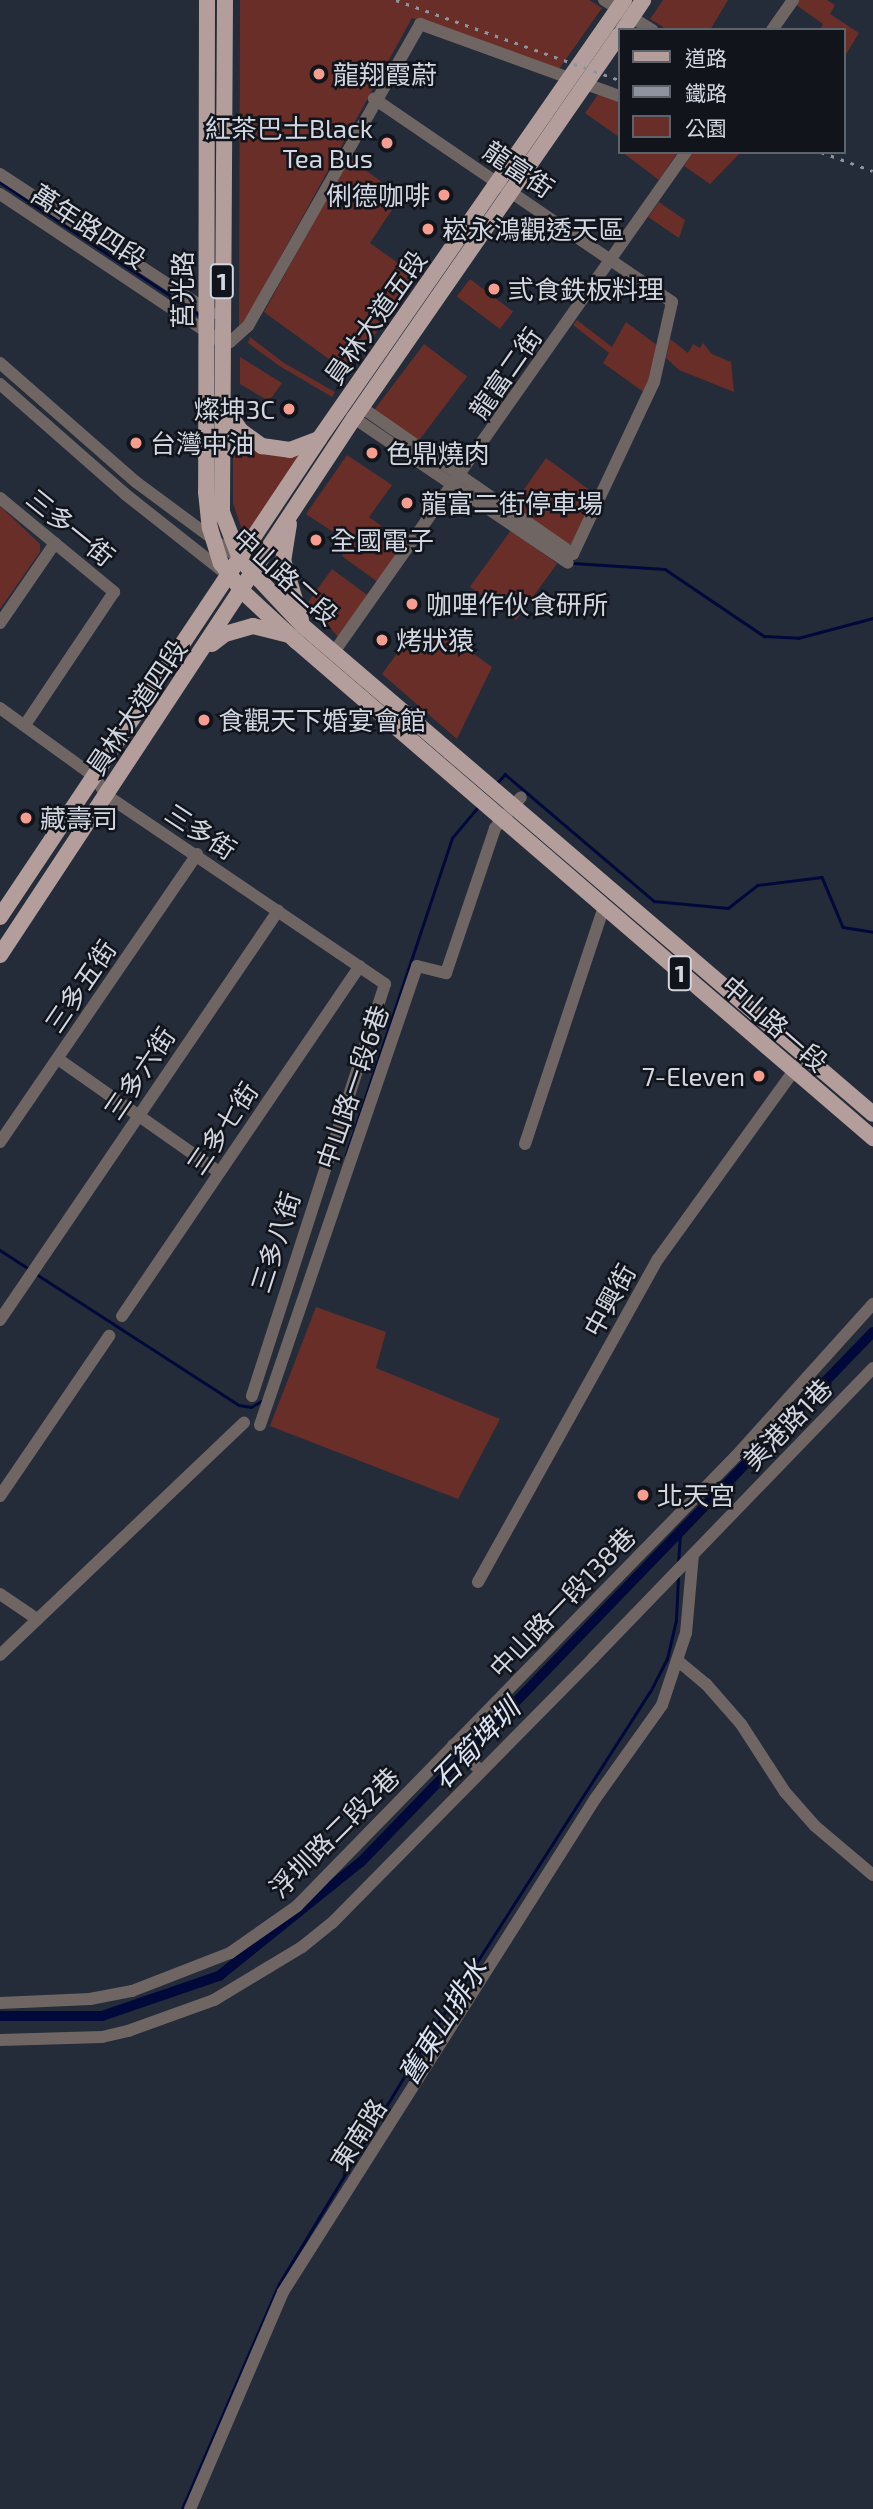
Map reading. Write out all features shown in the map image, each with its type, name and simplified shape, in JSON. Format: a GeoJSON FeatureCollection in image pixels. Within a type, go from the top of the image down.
{"type":"FeatureCollection","features":[{"type":"Feature","properties":{"kind":"main road","name":"莒光路"},"geometry":{"type":"LineString","coordinates":[[207,0],[215,315],[222,342],[222,512],[240,559]]}},
{"type":"Feature","properties":{"kind":"main road","name":"莒光路"},"geometry":{"type":"LineString","coordinates":[[225,0],[215,315],[207,332],[206,492],[214,543],[229,576]]}},
{"type":"Feature","properties":{"kind":"main road","name":"員林大道五段"},"geometry":{"type":"LineString","coordinates":[[242,591],[300,498],[506,187],[569,78],[620,11],[643,0]]}},
{"type":"Feature","properties":{"kind":"main road","name":"員林大道五段"},"geometry":{"type":"LineString","coordinates":[[240,559],[319,439],[586,84],[618,36]]}},
{"type":"Feature","properties":{"kind":"main road"},"geometry":{"type":"LineString","coordinates":[[221,402],[241,431],[262,446],[290,450],[319,439]]}},
{"type":"Feature","properties":{"kind":"main road"},"geometry":{"type":"LineString","coordinates":[[202,652],[240,627],[297,631],[283,561],[289,522],[300,498]]}},
{"type":"Feature","properties":{"kind":"main road","name":"員林大道四段"},"geometry":{"type":"LineString","coordinates":[[0,916],[240,559]]}},
{"type":"Feature","properties":{"kind":"main road","name":"中山路二段"},"geometry":{"type":"LineString","coordinates":[[240,559],[297,631],[488,806]]}},
{"type":"Feature","properties":{"kind":"main road","name":"中山路二段"},"geometry":{"type":"LineString","coordinates":[[229,576],[242,591],[297,631],[334,652],[502,792]]}},
{"type":"Feature","properties":{"kind":"main road","name":"員林大道四段"},"geometry":{"type":"LineString","coordinates":[[0,955],[242,591]]}},
{"type":"Feature","properties":{"kind":"main road","name":"中山路一段"},"geometry":{"type":"LineString","coordinates":[[502,792],[518,800],[806,1058],[873,1114]]}},
{"type":"Feature","properties":{"kind":"main road","name":"中山路一段"},"geometry":{"type":"LineString","coordinates":[[488,806],[873,1138]]}},
{"type":"Feature","properties":{"kind":"street"},"geometry":{"type":"LineString","coordinates":[[773,28],[793,0]]}},
{"type":"Feature","properties":{"kind":"street"},"geometry":{"type":"LineString","coordinates":[[620,11],[649,28]]}},
{"type":"Feature","properties":{"kind":"street"},"geometry":{"type":"LineString","coordinates":[[222,342],[230,342],[248,326],[374,99],[420,24],[569,78]]}},
{"type":"Feature","properties":{"kind":"street"},"geometry":{"type":"LineString","coordinates":[[586,84],[618,96]]}},
{"type":"Feature","properties":{"kind":"street","name":"龍富街"},"geometry":{"type":"LineString","coordinates":[[374,99],[672,302],[654,382],[570,559],[458,480]]}},
{"type":"Feature","properties":{"kind":"street","name":"龍富二街"},"geometry":{"type":"LineString","coordinates":[[334,652],[458,480],[684,154]]}},
{"type":"Feature","properties":{"kind":"street","name":"萬年路四段"},"geometry":{"type":"LineString","coordinates":[[0,174],[215,315]]}},
{"type":"Feature","properties":{"kind":"street","name":"萬年路四段"},"geometry":{"type":"LineString","coordinates":[[0,194],[222,342]]}},
{"type":"Feature","properties":{"kind":"street","name":"中山路二段"},"geometry":{"type":"LineString","coordinates":[[0,363],[136,482],[214,543],[240,559]]}},
{"type":"Feature","properties":{"kind":"street","name":"中山路二段"},"geometry":{"type":"LineString","coordinates":[[0,384],[125,494],[229,576]]}},
{"type":"Feature","properties":{"kind":"street"},"geometry":{"type":"LineString","coordinates":[[357,413],[458,480]]}},
{"type":"Feature","properties":{"kind":"street","name":"三多一街"},"geometry":{"type":"LineString","coordinates":[[0,498],[114,592],[25,725]]}},
{"type":"Feature","properties":{"kind":"street"},"geometry":{"type":"LineString","coordinates":[[0,622],[55,543]]}},
{"type":"Feature","properties":{"kind":"street","name":"三多街"},"geometry":{"type":"LineString","coordinates":[[0,708],[95,777],[106,795],[197,854],[385,984]]}},
{"type":"Feature","properties":{"kind":"street","name":"中山路一段6巷"},"geometry":{"type":"LineString","coordinates":[[260,1425],[417,966],[446,973],[495,828],[518,800]]}},
{"type":"Feature","properties":{"kind":"street","name":"三多五街"},"geometry":{"type":"LineString","coordinates":[[0,1142],[197,854]]}},
{"type":"Feature","properties":{"kind":"street"},"geometry":{"type":"LineString","coordinates":[[525,1144],[604,907]]}},
{"type":"Feature","properties":{"kind":"street","name":"三多六街"},"geometry":{"type":"LineString","coordinates":[[0,1320],[278,911]]}},
{"type":"Feature","properties":{"kind":"street","name":"三多七街"},"geometry":{"type":"LineString","coordinates":[[122,1316],[360,966]]}},
{"type":"Feature","properties":{"kind":"street","name":"三多八街"},"geometry":{"type":"LineString","coordinates":[[251,1396],[385,984]]}},
{"type":"Feature","properties":{"kind":"street","name":"中興街"},"geometry":{"type":"LineString","coordinates":[[478,1582],[658,1259],[793,1070],[806,1058]]}},
{"type":"Feature","properties":{"kind":"street"},"geometry":{"type":"LineString","coordinates":[[58,1059],[219,1172]]}},
{"type":"Feature","properties":{"kind":"street","name":"中山路一段138巷"},"geometry":{"type":"LineString","coordinates":[[453,1745],[736,1456],[873,1304]]}},
{"type":"Feature","properties":{"kind":"street"},"geometry":{"type":"LineString","coordinates":[[0,1496],[109,1336]]}},
{"type":"Feature","properties":{"kind":"street","name":"美港路1巷"},"geometry":{"type":"LineString","coordinates":[[0,2040],[102,2037],[180,2015],[258,1977],[332,1923],[873,1368]]}},
{"type":"Feature","properties":{"kind":"street"},"geometry":{"type":"LineString","coordinates":[[0,1655],[244,1423]]}},
{"type":"Feature","properties":{"kind":"street"},"geometry":{"type":"LineString","coordinates":[[693,1555],[686,1633],[677,1660],[706,1684],[741,1724],[785,1792],[815,1826],[873,1875]]}},
{"type":"Feature","properties":{"kind":"street"},"geometry":{"type":"LineString","coordinates":[[0,1594],[37,1619]]}},
{"type":"Feature","properties":{"kind":"street","name":"東南路"},"geometry":{"type":"LineString","coordinates":[[190,2509],[283,2292],[595,1799],[662,1705],[677,1660]]}},
{"type":"Feature","properties":{"kind":"street"},"geometry":{"type":"LineString","coordinates":[[453,1745],[480,1770]]}},
{"type":"Feature","properties":{"kind":"street","name":"浮圳路二段2巷"},"geometry":{"type":"LineString","coordinates":[[0,2003],[90,1999],[132,1991],[230,1953],[297,1906],[453,1745]]}},
{"type":"Feature","properties":{"kind":"green space"},"geometry":{"type":"Polygon","coordinates":[[[240,0],[589,0],[602,8],[559,69],[412,18],[239,332],[240,0]]]}},
{"type":"Feature","properties":{"kind":"green space"},"geometry":{"type":"Polygon","coordinates":[[[663,0],[728,0],[711,28],[665,28],[650,19],[663,0]]]}},
{"type":"Feature","properties":{"kind":"green space"},"geometry":{"type":"Polygon","coordinates":[[[798,0],[827,0],[835,5],[830,14],[859,33],[845,56],[845,28],[821,28],[823,24],[795,4],[798,0]]]}},
{"type":"Feature","properties":{"kind":"green space"},"geometry":{"type":"Polygon","coordinates":[[[599,93],[618,100],[618,136],[585,113],[599,93]]]}},
{"type":"Feature","properties":{"kind":"green space"},"geometry":{"type":"Polygon","coordinates":[[[625,154],[677,154],[659,180],[625,154]]]}},
{"type":"Feature","properties":{"kind":"green space"},"geometry":{"type":"Polygon","coordinates":[[[692,154],[739,154],[710,184],[684,166],[692,154]]]}},
{"type":"Feature","properties":{"kind":"green space"},"geometry":{"type":"Polygon","coordinates":[[[349,158],[401,196],[370,243],[416,276],[348,373],[264,312],[349,158]]]}},
{"type":"Feature","properties":{"kind":"green space"},"geometry":{"type":"Polygon","coordinates":[[[659,202],[685,220],[679,238],[648,217],[659,202]]]}},
{"type":"Feature","properties":{"kind":"green space"},"geometry":{"type":"Polygon","coordinates":[[[470,279],[513,311],[500,329],[457,297],[470,279]]]}},
{"type":"Feature","properties":{"kind":"green space"},"geometry":{"type":"Polygon","coordinates":[[[577,320],[612,347],[626,322],[658,346],[645,393],[603,363],[609,353],[573,325],[577,320]]]}},
{"type":"Feature","properties":{"kind":"green space"},"geometry":{"type":"Polygon","coordinates":[[[250,337],[284,363],[335,392],[332,397],[278,365],[248,343],[250,337]]]}},
{"type":"Feature","properties":{"kind":"green space"},"geometry":{"type":"Polygon","coordinates":[[[670,339],[688,353],[693,344],[700,348],[703,343],[712,354],[731,362],[734,392],[679,370],[666,358],[670,339]]]}},
{"type":"Feature","properties":{"kind":"green space"},"geometry":{"type":"Polygon","coordinates":[[[424,344],[467,376],[417,444],[373,411],[424,344]]]}},
{"type":"Feature","properties":{"kind":"green space"},"geometry":{"type":"Polygon","coordinates":[[[240,357],[282,383],[269,401],[240,384],[240,357]]]}},
{"type":"Feature","properties":{"kind":"green space"},"geometry":{"type":"Polygon","coordinates":[[[233,432],[303,454],[245,539],[233,503],[233,432]]]}},
{"type":"Feature","properties":{"kind":"green space"},"geometry":{"type":"Polygon","coordinates":[[[347,455],[392,485],[369,517],[406,544],[379,583],[342,556],[350,543],[306,514],[347,455]]]}},
{"type":"Feature","properties":{"kind":"green space"},"geometry":{"type":"Polygon","coordinates":[[[546,458],[598,496],[571,544],[563,545],[511,508],[546,458]]]}},
{"type":"Feature","properties":{"kind":"green space"},"geometry":{"type":"Polygon","coordinates":[[[0,506],[40,544],[40,552],[0,609],[0,506]]]}},
{"type":"Feature","properties":{"kind":"green space"},"geometry":{"type":"Polygon","coordinates":[[[511,530],[557,564],[516,620],[470,587],[511,530]]]}},
{"type":"Feature","properties":{"kind":"green space"},"geometry":{"type":"Polygon","coordinates":[[[332,569],[370,597],[338,637],[308,602],[332,569]]]}},
{"type":"Feature","properties":{"kind":"green space"},"geometry":{"type":"Polygon","coordinates":[[[440,630],[492,667],[457,739],[382,674],[409,637],[426,649],[440,630]]]}},
{"type":"Feature","properties":{"kind":"green space"},"geometry":{"type":"Polygon","coordinates":[[[316,1307],[386,1332],[376,1368],[500,1419],[458,1499],[270,1426],[316,1307]]]}},
{"type":"Feature","properties":{"kind":"waterway"},"geometry":{"type":"LineString","coordinates":[[0,182],[201,316]]}},
{"type":"Feature","properties":{"kind":"waterway"},"geometry":{"type":"LineString","coordinates":[[573,563],[665,569],[764,636],[798,638],[873,618]]}},
{"type":"Feature","properties":{"kind":"waterway"},"geometry":{"type":"LineString","coordinates":[[497,783],[505,774],[654,901],[728,908],[757,885],[822,877],[843,927],[873,932]]}},
{"type":"Feature","properties":{"kind":"waterway"},"geometry":{"type":"LineString","coordinates":[[346,1155],[452,838],[478,807]]}},
{"type":"Feature","properties":{"kind":"waterway"},"geometry":{"type":"LineString","coordinates":[[0,1250],[29,1269]]}},
{"type":"Feature","properties":{"kind":"waterway"},"geometry":{"type":"LineString","coordinates":[[38,1275],[239,1405],[251,1407],[263,1400]]}},
{"type":"Feature","properties":{"kind":"waterway","name":"石筍埤圳"},"geometry":{"type":"LineString","coordinates":[[0,2016],[102,2016],[219,1976],[361,1862],[873,1332]]}},
{"type":"Feature","properties":{"kind":"waterway","name":"舊東山排水"},"geometry":{"type":"LineString","coordinates":[[678,1563],[680,1531]]}},
{"type":"Feature","properties":{"kind":"waterway","name":"舊東山排水"},"geometry":{"type":"LineString","coordinates":[[182,2509],[279,2284],[413,2062],[650,1692],[667,1659],[676,1620],[678,1577]]}},
{"type":"Feature","properties":{"kind":"railway"},"geometry":{"type":"LineString","coordinates":[[396,0],[618,80]]}},
{"type":"Feature","properties":{"kind":"railway"},"geometry":{"type":"LineString","coordinates":[[826,154],[873,171]]}},
{"type":"Feature","properties":{"kind":"place","name":"龍翔霞蔚"},"geometry":{"type":"Point","coordinates":[319,74]}},
{"type":"Feature","properties":{"kind":"place","name":"紅茶巴士Black Tea Bus"},"geometry":{"type":"Point","coordinates":[387,143]}},
{"type":"Feature","properties":{"kind":"place","name":"俐德咖啡"},"geometry":{"type":"Point","coordinates":[444,195]}},
{"type":"Feature","properties":{"kind":"place","name":"崧永鴻觀透天區"},"geometry":{"type":"Point","coordinates":[428,229]}},
{"type":"Feature","properties":{"kind":"place","name":"弎食鉄板料理"},"geometry":{"type":"Point","coordinates":[494,289]}},
{"type":"Feature","properties":{"kind":"place","name":"燦坤3C"},"geometry":{"type":"Point","coordinates":[289,409]}},
{"type":"Feature","properties":{"kind":"place","name":"台灣中油"},"geometry":{"type":"Point","coordinates":[136,443]}},
{"type":"Feature","properties":{"kind":"place","name":"色鼎燒肉"},"geometry":{"type":"Point","coordinates":[372,453]}},
{"type":"Feature","properties":{"kind":"place","name":"龍富二街停車場"},"geometry":{"type":"Point","coordinates":[407,503]}},
{"type":"Feature","properties":{"kind":"place","name":"全國電子"},"geometry":{"type":"Point","coordinates":[316,540]}},
{"type":"Feature","properties":{"kind":"place","name":"咖哩作伙食研所"},"geometry":{"type":"Point","coordinates":[412,604]}},
{"type":"Feature","properties":{"kind":"place","name":"烤狀猿"},"geometry":{"type":"Point","coordinates":[382,640]}},
{"type":"Feature","properties":{"kind":"place","name":"食觀天下婚宴會館"},"geometry":{"type":"Point","coordinates":[204,720]}},
{"type":"Feature","properties":{"kind":"place","name":"藏壽司"},"geometry":{"type":"Point","coordinates":[26,818]}},
{"type":"Feature","properties":{"kind":"place","name":"7-Eleven"},"geometry":{"type":"Point","coordinates":[759,1076]}},
{"type":"Feature","properties":{"kind":"place","name":"北天宮"},"geometry":{"type":"Point","coordinates":[643,1495]}}]}
